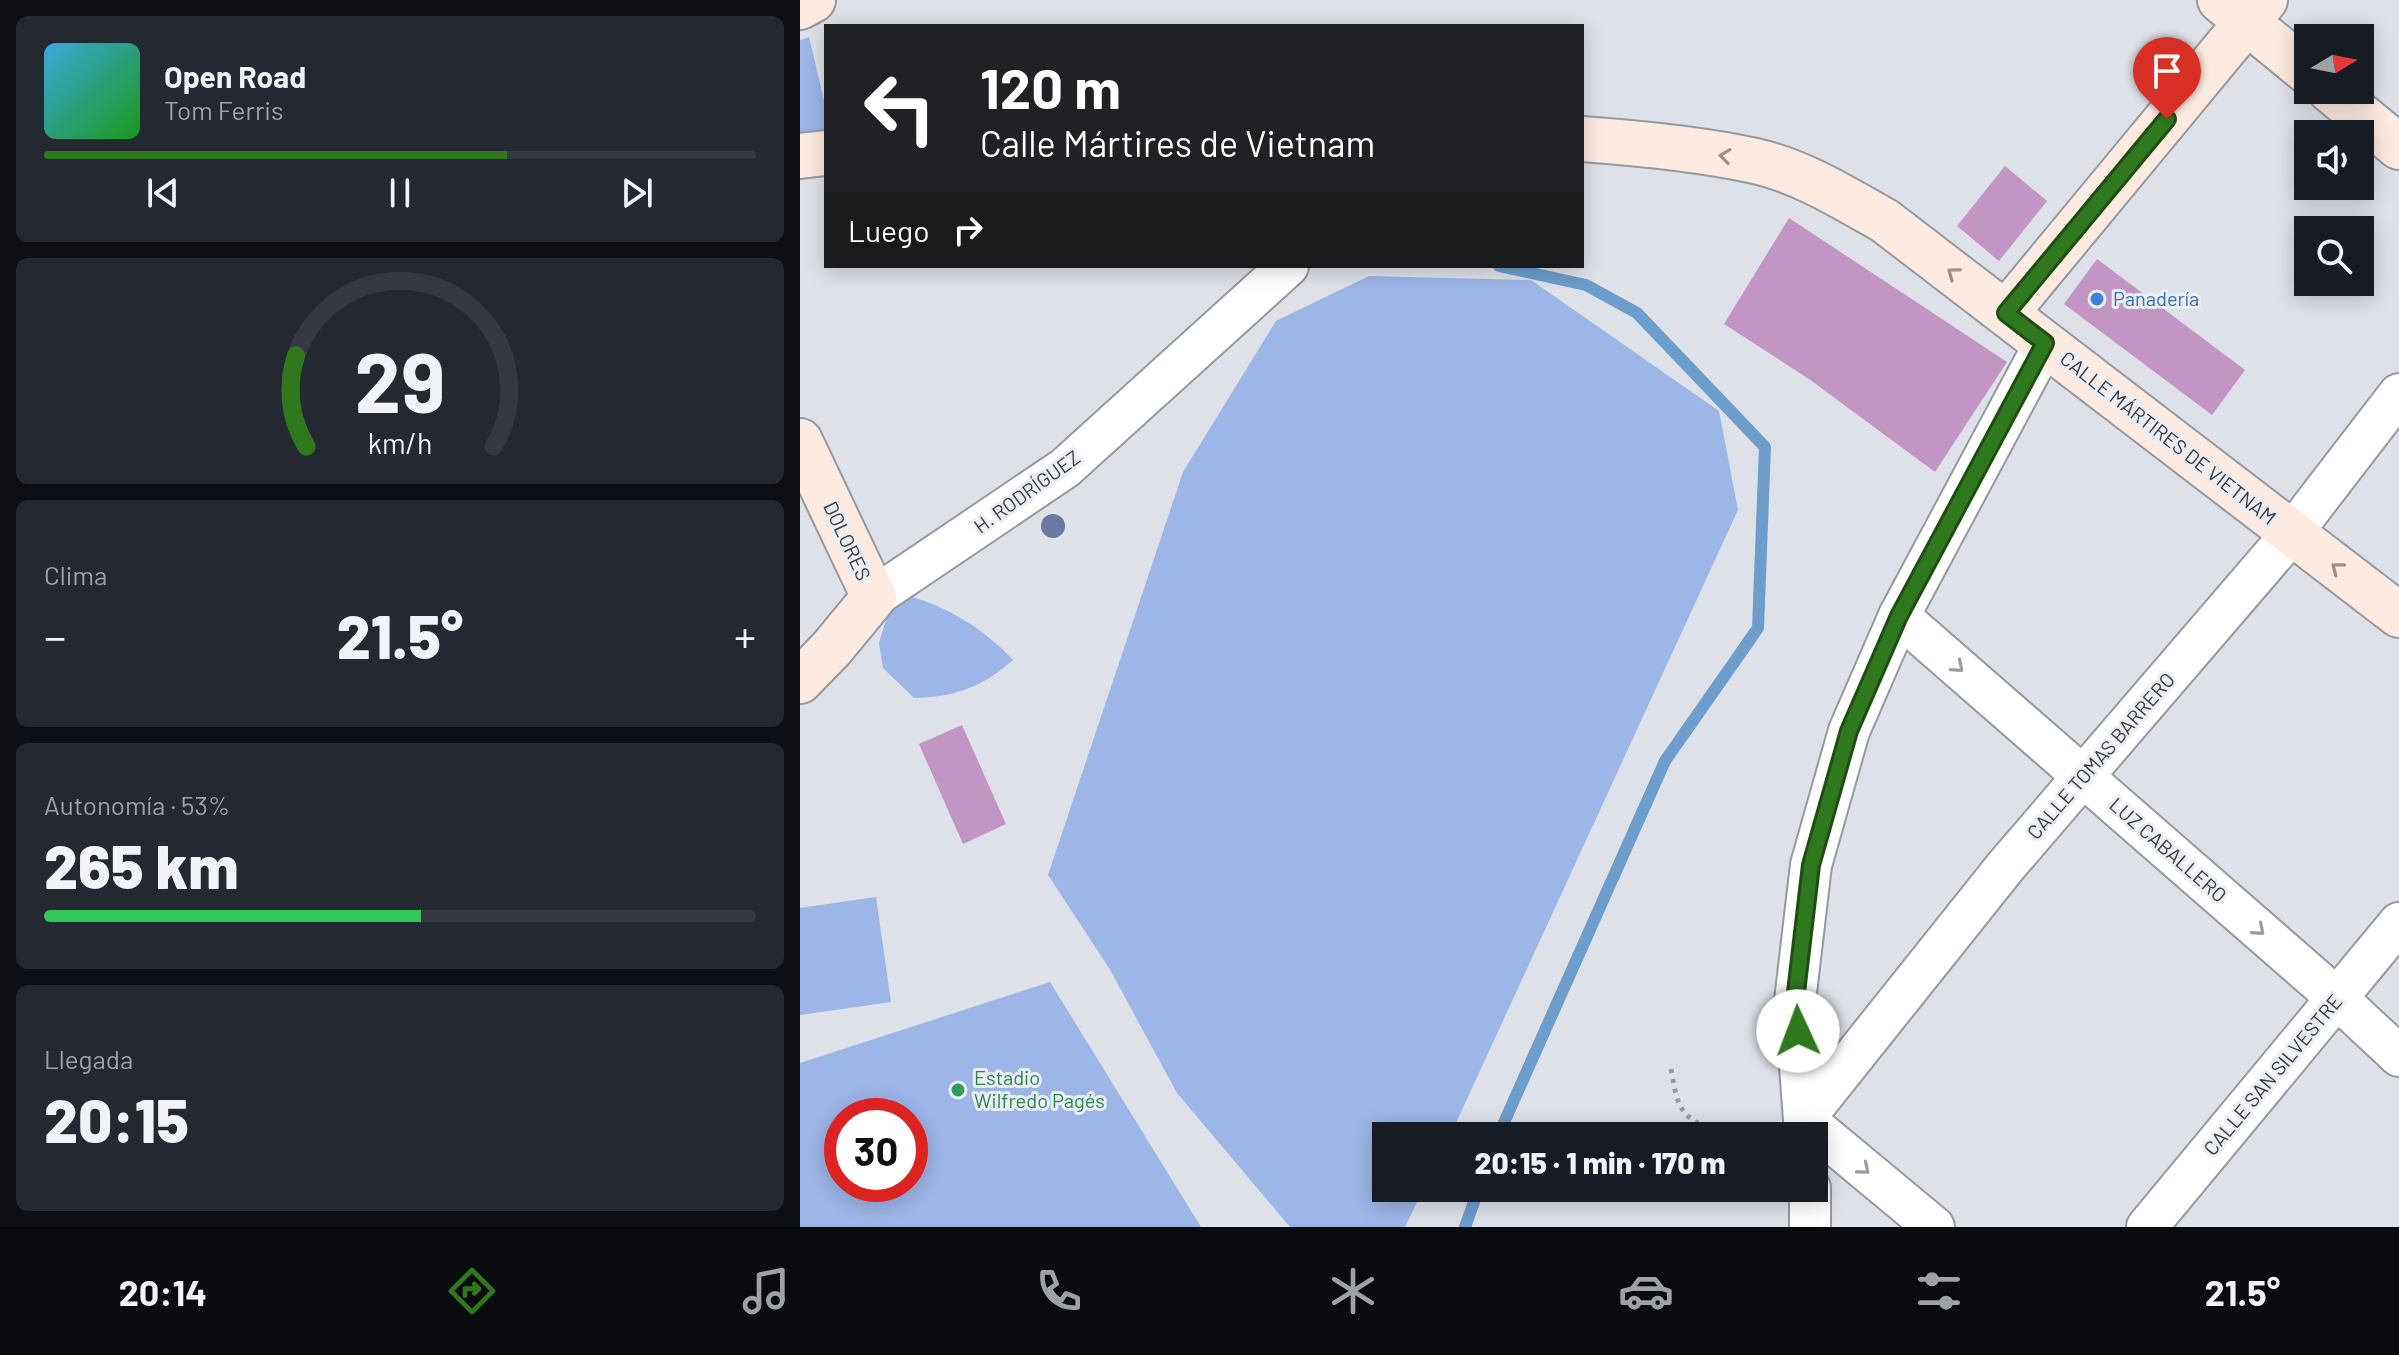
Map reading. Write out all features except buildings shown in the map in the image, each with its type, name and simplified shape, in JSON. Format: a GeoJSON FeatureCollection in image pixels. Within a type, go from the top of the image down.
{"type":"FeatureCollection","features":[{"type":"Feature","properties":{"kind":"main road"},"geometry":{"type":"LineString","coordinates":[[800,7],[813,0]]}},
{"type":"Feature","properties":{"kind":"main road"},"geometry":{"type":"LineString","coordinates":[[2006,313],[2244,7],[2294,58]]}},
{"type":"Feature","properties":{"kind":"main road"},"geometry":{"type":"LineString","coordinates":[[2347,104],[2399,147]]}},
{"type":"Feature","properties":{"kind":"main road","name":"CALLE MÁRTIRES DE VIETNAM"},"geometry":{"type":"LineString","coordinates":[[1584,139],[1757,161],[1815,183],[1885,221],[2399,615]]}},
{"type":"Feature","properties":{"kind":"main road"},"geometry":{"type":"LineString","coordinates":[[800,156],[824,153]]}},
{"type":"Feature","properties":{"kind":"main road","name":"DOLORES"},"geometry":{"type":"LineString","coordinates":[[800,441],[874,597]]}},
{"type":"Feature","properties":{"kind":"main road","name":"H. RODRÍGUEZ"},"geometry":{"type":"LineString","coordinates":[[800,681],[874,597]]}},
{"type":"Feature","properties":{"kind":"street","name":"H. RODRÍGUEZ"},"geometry":{"type":"LineString","coordinates":[[874,597],[1065,468],[1286,268]]}},
{"type":"Feature","properties":{"kind":"street"},"geometry":{"type":"LineString","coordinates":[[1805,1122],[1795,1001],[1811,865],[1849,731],[1899,616],[2045,343]]}},
{"type":"Feature","properties":{"kind":"street","name":"CALLE TOMAS BARRERO"},"geometry":{"type":"LineString","coordinates":[[1810,1122],[2006,866],[2292,533],[2399,394]]}},
{"type":"Feature","properties":{"kind":"street","name":"LUZ CABALLERO"},"geometry":{"type":"LineString","coordinates":[[1899,616],[2337,998],[2399,1056]]}},
{"type":"Feature","properties":{"kind":"street","name":"CALLE SAN SILVESTRE"},"geometry":{"type":"LineString","coordinates":[[2147,1227],[2399,923]]}},
{"type":"Feature","properties":{"kind":"street"},"geometry":{"type":"LineString","coordinates":[[1828,1146],[1934,1227]]}},
{"type":"Feature","properties":{"kind":"street"},"geometry":{"type":"LineString","coordinates":[[1810,1202],[1810,1227]]}},
{"type":"Feature","properties":{"kind":"path"},"geometry":{"type":"LineString","coordinates":[[1671,1069],[1676,1099],[1686,1116],[1696,1122]]}},
{"type":"Feature","properties":{"kind":"shaded area"},"geometry":{"type":"Polygon","coordinates":[[[809,37],[824,101],[824,134],[800,136],[800,40],[809,37]]]}},
{"type":"Feature","properties":{"kind":"shaded area"},"geometry":{"type":"Polygon","coordinates":[[[1369,276],[1531,280],[1719,411],[1738,510],[1456,1122],[1372,1122],[1372,1202],[1417,1202],[1405,1227],[1290,1227],[1177,1093],[1109,968],[1048,875],[1183,472],[1276,321],[1369,276]]]}},
{"type":"Feature","properties":{"kind":"shaded area"},"geometry":{"type":"Polygon","coordinates":[[[909,596],[938,606],[966,621],[1013,660],[967,689],[914,698],[883,668],[879,643],[889,610],[909,596]]]}},
{"type":"Feature","properties":{"kind":"shaded area"},"geometry":{"type":"Polygon","coordinates":[[[876,897],[891,1002],[800,1015],[800,908],[876,897]]]}},
{"type":"Feature","properties":{"kind":"shaded area","name":"Estadio Wilfredo Pagés"},"geometry":{"type":"Polygon","coordinates":[[[1050,982],[1201,1227],[800,1227],[800,1063],[1050,982]]]}},
{"type":"Feature","properties":{"kind":"waterway"},"geometry":{"type":"LineString","coordinates":[[1504,1122],[1665,761],[1758,628],[1765,447],[1637,313],[1586,285],[1508,268]]}},
{"type":"Feature","properties":{"kind":"waterway"},"geometry":{"type":"LineString","coordinates":[[1465,1227],[1474,1202]]}},
{"type":"Feature","properties":{"kind":"place","name":"Panadería"},"geometry":{"type":"Point","coordinates":[2097,299]}},
{"type":"Feature","properties":{"kind":"place","name":"Estadio Wilfredo Pagés"},"geometry":{"type":"Point","coordinates":[958,1090]}},
{"type":"Feature","properties":{"kind":"route"},"geometry":{"type":"LineString","coordinates":[[1798,1031],[1795,1001],[1811,865],[1849,731],[1899,616],[2045,343],[2006,313],[2167,119]]}}]}
